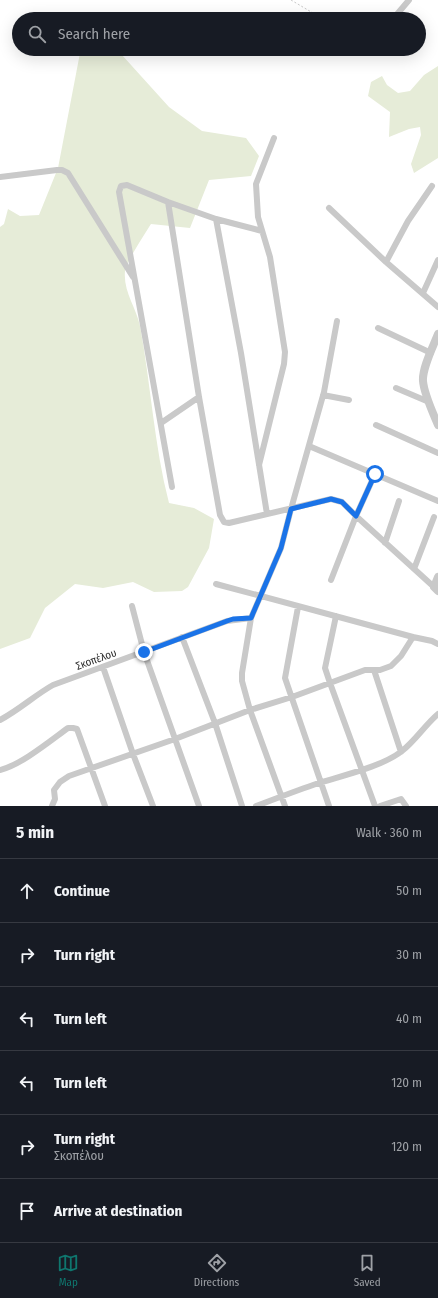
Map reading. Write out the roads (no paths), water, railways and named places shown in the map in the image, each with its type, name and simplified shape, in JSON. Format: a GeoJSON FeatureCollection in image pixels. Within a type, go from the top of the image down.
{"type":"FeatureCollection","features":[{"type":"Feature","properties":{"kind":"street"},"geometry":{"type":"LineString","coordinates":[[399,12],[409,0]]}},
{"type":"Feature","properties":{"kind":"street"},"geometry":{"type":"LineString","coordinates":[[259,465],[284,364],[285,352],[270,257],[258,217],[256,184],[274,138]]}},
{"type":"Feature","properties":{"kind":"street"},"geometry":{"type":"LineString","coordinates":[[0,176],[57,170],[62,170],[68,173],[136,280]]}},
{"type":"Feature","properties":{"kind":"street"},"geometry":{"type":"LineString","coordinates":[[172,487],[119,192],[121,186],[127,185],[168,202],[216,219],[262,231]]}},
{"type":"Feature","properties":{"kind":"street"},"geometry":{"type":"LineString","coordinates":[[386,262],[408,221],[432,186]]}},
{"type":"Feature","properties":{"kind":"street"},"geometry":{"type":"LineString","coordinates":[[168,202],[199,397],[220,516],[224,522],[229,523],[331,499],[342,502],[436,589]]}},
{"type":"Feature","properties":{"kind":"street"},"geometry":{"type":"LineString","coordinates":[[329,208],[386,262],[438,307]]}},
{"type":"Feature","properties":{"kind":"street"},"geometry":{"type":"LineString","coordinates":[[216,219],[241,353],[267,514]]}},
{"type":"Feature","properties":{"kind":"street"},"geometry":{"type":"LineString","coordinates":[[423,293],[438,260]]}},
{"type":"Feature","properties":{"kind":"street"},"geometry":{"type":"LineString","coordinates":[[285,806],[250,710],[242,681],[242,673],[251,618],[281,548],[323,395],[337,322]]}},
{"type":"Feature","properties":{"kind":"street"},"geometry":{"type":"LineString","coordinates":[[378,328],[431,353]]}},
{"type":"Feature","properties":{"kind":"street"},"geometry":{"type":"LineString","coordinates":[[438,334],[424,373],[423,381],[438,425]]}},
{"type":"Feature","properties":{"kind":"street"},"geometry":{"type":"LineString","coordinates":[[396,388],[429,402]]}},
{"type":"Feature","properties":{"kind":"street"},"geometry":{"type":"LineString","coordinates":[[323,395],[349,400]]}},
{"type":"Feature","properties":{"kind":"street"},"geometry":{"type":"LineString","coordinates":[[160,423],[199,397]]}},
{"type":"Feature","properties":{"kind":"street"},"geometry":{"type":"LineString","coordinates":[[376,425],[438,453]]}},
{"type":"Feature","properties":{"kind":"street"},"geometry":{"type":"LineString","coordinates":[[309,446],[438,501]]}},
{"type":"Feature","properties":{"kind":"street"},"geometry":{"type":"LineString","coordinates":[[331,580],[356,516],[375,474]]}},
{"type":"Feature","properties":{"kind":"street"},"geometry":{"type":"LineString","coordinates":[[385,543],[399,501]]}},
{"type":"Feature","properties":{"kind":"street"},"geometry":{"type":"LineString","coordinates":[[414,569],[434,517]]}},
{"type":"Feature","properties":{"kind":"street"},"geometry":{"type":"LineString","coordinates":[[436,589],[438,577]]}},
{"type":"Feature","properties":{"kind":"street"},"geometry":{"type":"LineString","coordinates":[[216,584],[432,641],[438,644]]}},
{"type":"Feature","properties":{"kind":"street"},"geometry":{"type":"LineString","coordinates":[[132,606],[144,652],[199,806]]}},
{"type":"Feature","properties":{"kind":"street"},"geometry":{"type":"LineString","coordinates":[[298,606],[284,678],[292,697],[329,806]]}},
{"type":"Feature","properties":{"kind":"street"},"geometry":{"type":"LineString","coordinates":[[336,616],[325,668],[375,806]]}},
{"type":"Feature","properties":{"kind":"street","name":"Σκοπέλου"},"geometry":{"type":"LineString","coordinates":[[0,720],[22,707],[42,691],[53,685],[233,619],[251,618]]}},
{"type":"Feature","properties":{"kind":"street"},"geometry":{"type":"LineString","coordinates":[[182,637],[214,723],[242,806]]}},
{"type":"Feature","properties":{"kind":"street"},"geometry":{"type":"LineString","coordinates":[[52,806],[54,790],[60,782],[69,776],[365,670],[380,670],[391,666],[401,656],[413,637]]}},
{"type":"Feature","properties":{"kind":"street"},"geometry":{"type":"LineString","coordinates":[[103,667],[152,806]]}},
{"type":"Feature","properties":{"kind":"street"},"geometry":{"type":"LineString","coordinates":[[374,670],[401,752]]}},
{"type":"Feature","properties":{"kind":"street"},"geometry":{"type":"LineString","coordinates":[[256,806],[361,770],[401,752],[438,714]]}},
{"type":"Feature","properties":{"kind":"street"},"geometry":{"type":"LineString","coordinates":[[0,770],[8,768],[42,747],[68,728],[77,729],[105,806]]}},
{"type":"Feature","properties":{"kind":"street"},"geometry":{"type":"LineString","coordinates":[[380,806],[400,798],[406,806]]}},
{"type":"Feature","properties":{"kind":"street"},"geometry":{"type":"LineString","coordinates":[[54,799],[57,806]]}}]}
